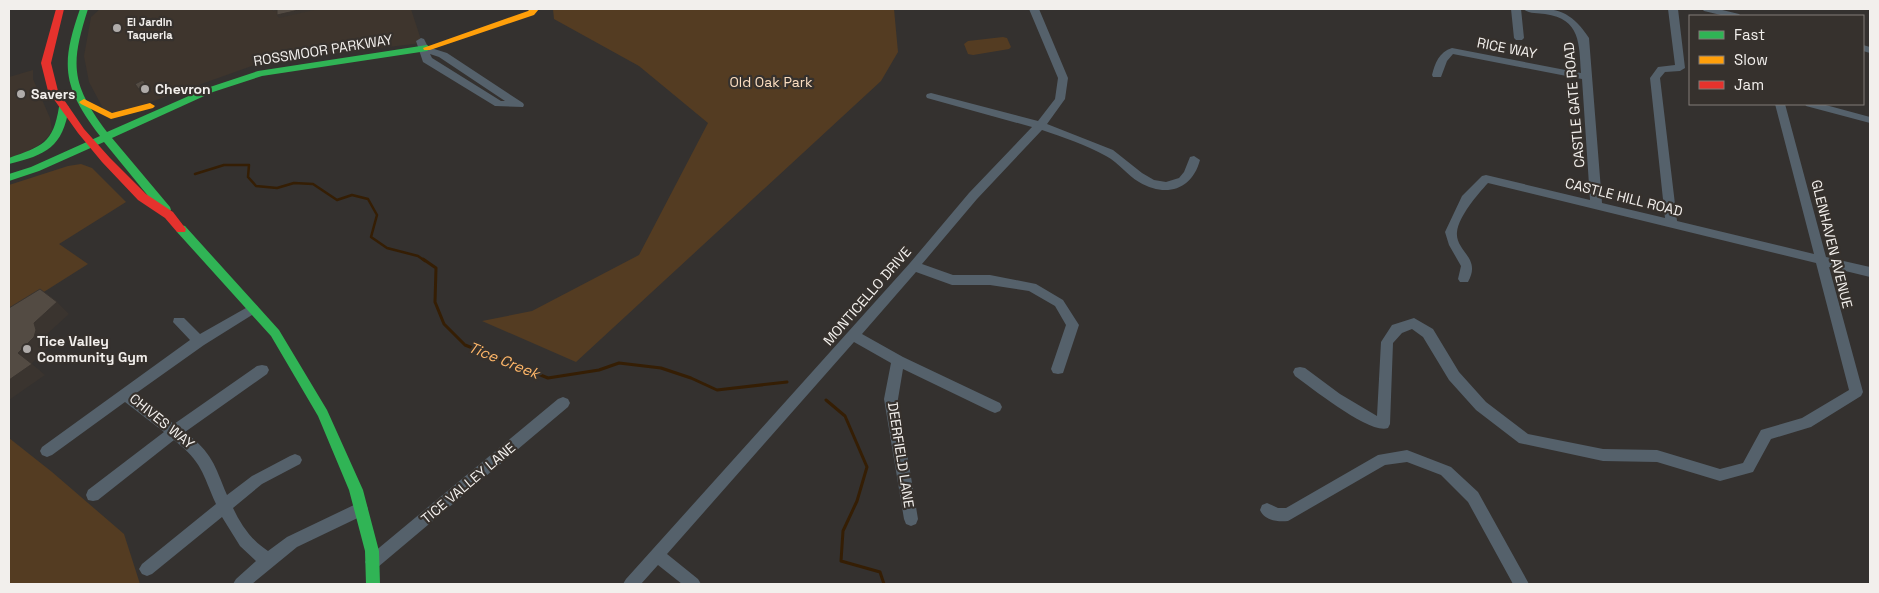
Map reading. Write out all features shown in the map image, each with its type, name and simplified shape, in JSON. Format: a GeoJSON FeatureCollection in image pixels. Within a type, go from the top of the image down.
{"type":"FeatureCollection","features":[{"type":"Feature","properties":{"kind":"street"},"geometry":{"type":"LineString","coordinates":[[60,9],[46,63],[53,91],[89,140],[116,170],[142,197],[169,215]]}},
{"type":"Feature","properties":{"kind":"street"},"geometry":{"type":"LineString","coordinates":[[72,9],[68,25],[70,32],[76,37]]}},
{"type":"Feature","properties":{"kind":"street"},"geometry":{"type":"LineString","coordinates":[[84,9],[71,62],[74,89],[104,133],[156,192],[169,215],[275,333],[324,414],[353,482],[371,543],[373,584]]}},
{"type":"Feature","properties":{"kind":"street","name":"ROSSMOOR PARKWAY"},"geometry":{"type":"LineString","coordinates":[[104,133],[150,106],[205,83],[260,64],[422,45],[524,9]]}},
{"type":"Feature","properties":{"kind":"street","name":"ROSSMOOR PARKWAY"},"geometry":{"type":"LineString","coordinates":[[9,178],[36,169],[104,133],[161,112],[210,90],[262,73],[422,45],[531,13],[536,9]]}},
{"type":"Feature","properties":{"kind":"street","name":"MONTICELLO DRIVE"},"geometry":{"type":"LineString","coordinates":[[631,584],[914,266],[973,196],[1041,124],[1060,99],[1062,78],[1034,9]]}},
{"type":"Feature","properties":{"kind":"street"},"geometry":{"type":"LineString","coordinates":[[1516,9],[1518,38]]}},
{"type":"Feature","properties":{"kind":"street","name":"CASTLE GATE ROAD"},"geometry":{"type":"LineString","coordinates":[[1531,9],[1562,15],[1575,23],[1584,38],[1596,205]]}},
{"type":"Feature","properties":{"kind":"street"},"geometry":{"type":"LineString","coordinates":[[1672,225],[1655,78],[1662,69],[1685,70],[1673,9]]}},
{"type":"Feature","properties":{"kind":"street"},"geometry":{"type":"LineString","coordinates":[[1706,9],[1732,15]]}},
{"type":"Feature","properties":{"kind":"street"},"geometry":{"type":"LineString","coordinates":[[422,45],[442,55],[519,105],[500,104],[427,60],[422,45]]}},
{"type":"Feature","properties":{"kind":"street","name":"RICE WAY"},"geometry":{"type":"LineString","coordinates":[[1437,75],[1442,60],[1446,54],[1452,52],[1587,77]]}},
{"type":"Feature","properties":{"kind":"street"},"geometry":{"type":"LineString","coordinates":[[931,96],[1041,124],[1111,154],[1141,179],[1160,185],[1179,184],[1191,174],[1194,160]]}},
{"type":"Feature","properties":{"kind":"street"},"geometry":{"type":"LineString","coordinates":[[82,101],[109,117],[150,106]]}},
{"type":"Feature","properties":{"kind":"street","name":"GLENHAVEN AVENUE"},"geometry":{"type":"LineString","coordinates":[[1300,372],[1335,398],[1376,423],[1383,424],[1387,342],[1397,329],[1414,323],[1428,333],[1454,376],[1481,406],[1524,439],[1603,455],[1657,456],[1720,475],[1748,468],[1766,434],[1806,423],[1856,392],[1780,105]]}},
{"type":"Feature","properties":{"kind":"street"},"geometry":{"type":"LineString","coordinates":[[1814,105],[1870,120]]}},
{"type":"Feature","properties":{"kind":"street"},"geometry":{"type":"LineString","coordinates":[[9,161],[37,151],[55,138],[60,132],[64,107]]}},
{"type":"Feature","properties":{"kind":"street"},"geometry":{"type":"LineString","coordinates":[[131,164],[127,142],[138,129],[161,112]]}},
{"type":"Feature","properties":{"kind":"street","name":"ROSSMOOR PARKWAY"},"geometry":{"type":"LineString","coordinates":[[9,167],[89,140]]}},
{"type":"Feature","properties":{"kind":"street"},"geometry":{"type":"LineString","coordinates":[[36,169],[75,160],[89,160],[116,170]]}},
{"type":"Feature","properties":{"kind":"street","name":"CASTLE HILL ROAD"},"geometry":{"type":"LineString","coordinates":[[1464,279],[1469,271],[1468,266],[1457,250],[1451,232],[1466,198],[1486,179],[1870,272]]}},
{"type":"Feature","properties":{"kind":"street"},"geometry":{"type":"LineString","coordinates":[[914,266],[952,280],[990,280],[1032,287],[1059,303],[1073,325],[1058,369]]}},
{"type":"Feature","properties":{"kind":"street","name":"CHIVES WAY"},"geometry":{"type":"LineString","coordinates":[[253,309],[199,341],[125,394],[197,450],[205,460],[240,535],[256,553],[268,560]]}},
{"type":"Feature","properties":{"kind":"street"},"geometry":{"type":"LineString","coordinates":[[179,322],[199,341]]}},
{"type":"Feature","properties":{"kind":"street"},"geometry":{"type":"LineString","coordinates":[[853,335],[898,360],[995,407]]}},
{"type":"Feature","properties":{"kind":"street","name":"DEERFIELD LANE"},"geometry":{"type":"LineString","coordinates":[[898,360],[891,399],[911,520]]}},
{"type":"Feature","properties":{"kind":"street"},"geometry":{"type":"LineString","coordinates":[[93,495],[206,408],[262,370]]}},
{"type":"Feature","properties":{"kind":"street"},"geometry":{"type":"LineString","coordinates":[[47,451],[125,394]]}},
{"type":"Feature","properties":{"kind":"street","name":"TICE VALLEY LANE"},"geometry":{"type":"LineString","coordinates":[[373,562],[563,403]]}},
{"type":"Feature","properties":{"kind":"street"},"geometry":{"type":"LineString","coordinates":[[1267,510],[1277,515],[1288,514],[1383,459],[1407,456],[1446,471],[1473,497],[1520,584]]}},
{"type":"Feature","properties":{"kind":"street"},"geometry":{"type":"LineString","coordinates":[[147,569],[225,504],[258,480],[295,460]]}},
{"type":"Feature","properties":{"kind":"street"},"geometry":{"type":"LineString","coordinates":[[241,584],[292,542],[361,509]]}},
{"type":"Feature","properties":{"kind":"street"},"geometry":{"type":"LineString","coordinates":[[657,555],[693,584]]}},
{"type":"Feature","properties":{"kind":"shaded area"},"geometry":{"type":"Polygon","coordinates":[[[100,9],[411,9],[422,43],[263,62],[120,113],[105,112],[89,82],[84,56],[91,17],[100,9]]]}},
{"type":"Feature","properties":{"kind":"shaded area"},"geometry":{"type":"Polygon","coordinates":[[[33,70],[33,79],[50,118],[52,130],[48,137],[39,145],[9,158],[9,77],[33,70]]]}},
{"type":"Feature","properties":{"kind":"green space","name":"Old Oak Park"},"geometry":{"type":"Polygon","coordinates":[[[553,9],[894,9],[898,52],[881,81],[576,362],[482,321],[532,311],[639,255],[708,123],[639,66],[554,19],[553,9]]]}},
{"type":"Feature","properties":{"kind":"green space"},"geometry":{"type":"Polygon","coordinates":[[[1007,38],[1011,47],[1009,49],[973,55],[968,54],[964,44],[968,41],[1007,38]]]}},
{"type":"Feature","properties":{"kind":"green space"},"geometry":{"type":"Polygon","coordinates":[[[81,164],[92,168],[126,202],[59,244],[88,264],[9,314],[9,185],[68,166],[81,164]]]}},
{"type":"Feature","properties":{"kind":"green space"},"geometry":{"type":"Polygon","coordinates":[[[9,438],[124,534],[140,584],[9,584],[9,438]]]}},
{"type":"Feature","properties":{"kind":"building"},"geometry":{"type":"Polygon","coordinates":[[[273,9],[303,9],[277,15],[277,10],[273,11],[273,9]]]}},
{"type":"Feature","properties":{"kind":"building"},"geometry":{"type":"Polygon","coordinates":[[[143,80],[149,89],[141,92],[135,84],[143,80]]]}},
{"type":"Feature","properties":{"kind":"building"},"geometry":{"type":"Polygon","coordinates":[[[40,289],[57,302],[34,323],[36,330],[34,337],[18,353],[32,364],[9,380],[9,308],[40,289]]]}},
{"type":"Feature","properties":{"kind":"waterway","name":"Tice Creek"},"geometry":{"type":"LineString","coordinates":[[195,174],[224,165],[249,165],[248,177],[256,186],[277,188],[294,183],[313,184],[337,200],[352,195],[368,199],[377,215],[371,237],[387,248],[418,256],[425,261]]}},
{"type":"Feature","properties":{"kind":"waterway","name":"Tice Creek"},"geometry":{"type":"LineString","coordinates":[[423,259],[436,268],[435,302],[444,324],[465,345],[548,378],[599,370],[619,363],[661,368],[691,378],[717,390],[787,382]]}},
{"type":"Feature","properties":{"kind":"waterway","name":"Tice Creek"},"geometry":{"type":"LineString","coordinates":[[826,400],[845,416],[867,467],[857,501],[843,531],[841,561],[880,572],[884,584]]}},
{"type":"Feature","properties":{"kind":"traffic: fast"},"geometry":{"type":"LineString","coordinates":[[84,9],[71,54],[74,81],[82,101],[93,121],[154,193],[166,210]]}},
{"type":"Feature","properties":{"kind":"traffic: fast"},"geometry":{"type":"LineString","coordinates":[[9,178],[35,169],[210,90],[261,73],[427,48]]}},
{"type":"Feature","properties":{"kind":"traffic: fast"},"geometry":{"type":"LineString","coordinates":[[9,161],[48,145],[59,131],[64,107]]}},
{"type":"Feature","properties":{"kind":"traffic: fast"},"geometry":{"type":"LineString","coordinates":[[181,229],[275,333],[323,414],[356,490],[372,551],[373,584]]}},
{"type":"Feature","properties":{"kind":"traffic: slow"},"geometry":{"type":"LineString","coordinates":[[427,48],[531,13],[535,9]]}},
{"type":"Feature","properties":{"kind":"traffic: slow"},"geometry":{"type":"LineString","coordinates":[[84,102],[111,116],[150,106]]}},
{"type":"Feature","properties":{"kind":"traffic: jam"},"geometry":{"type":"LineString","coordinates":[[60,9],[46,63],[53,91],[81,131],[106,160],[142,197],[169,215],[181,229]]}},
{"type":"Feature","properties":{"kind":"place","name":"El Jardin Taqueria"},"geometry":{"type":"Point","coordinates":[117,28]}},
{"type":"Feature","properties":{"kind":"place","name":"Chevron"},"geometry":{"type":"Point","coordinates":[145,89]}},
{"type":"Feature","properties":{"kind":"place","name":"Savers"},"geometry":{"type":"Point","coordinates":[21,94]}},
{"type":"Feature","properties":{"kind":"place","name":"Tice Valley Community Gym"},"geometry":{"type":"Point","coordinates":[27,349]}}]}
